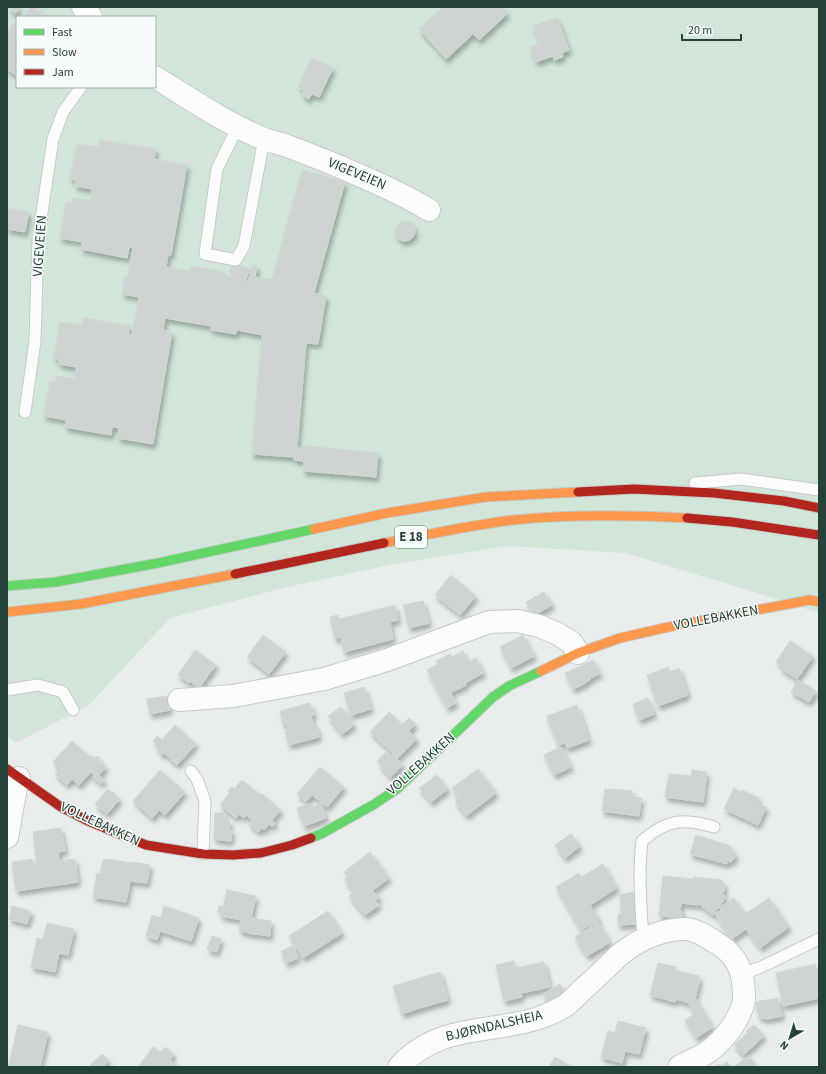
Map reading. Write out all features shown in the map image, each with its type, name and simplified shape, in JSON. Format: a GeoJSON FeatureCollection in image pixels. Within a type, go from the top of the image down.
{"type":"FeatureCollection","features":[{"type":"Feature","properties":{"kind":"main road","name":"E 18"},"geometry":{"type":"LineString","coordinates":[[7,586],[56,582],[158,563],[388,513],[486,497],[634,489],[714,493],[784,501],[819,508]]}},
{"type":"Feature","properties":{"kind":"main road","name":"E 18"},"geometry":{"type":"LineString","coordinates":[[7,612],[57,607],[167,588],[470,526],[511,521],[585,515],[634,514],[750,523],[819,535]]}},
{"type":"Feature","properties":{"kind":"main road","name":"VOLLEBAKKEN"},"geometry":{"type":"LineString","coordinates":[[13,773],[61,807],[119,835],[146,845],[204,854],[233,855],[261,853],[292,845],[321,834],[373,805],[397,789],[493,697],[509,686],[578,652],[620,638],[650,631],[814,601]]}},
{"type":"Feature","properties":{"kind":"street"},"geometry":{"type":"LineString","coordinates":[[83,7],[90,16]]}},
{"type":"Feature","properties":{"kind":"street","name":"VIGEVEIEN"},"geometry":{"type":"LineString","coordinates":[[156,78],[193,101],[264,139],[317,157],[393,189],[429,210]]}},
{"type":"Feature","properties":{"kind":"street"},"geometry":{"type":"LineString","coordinates":[[179,700],[233,696],[324,679],[387,660],[489,622],[518,621],[539,626],[556,633],[571,642],[578,652]]}},
{"type":"Feature","properties":{"kind":"street"},"geometry":{"type":"LineString","coordinates":[[7,837],[16,786],[13,773]]}},
{"type":"Feature","properties":{"kind":"street","name":"BJØRNDALSHEIA"},"geometry":{"type":"LineString","coordinates":[[399,1067],[420,1048],[436,1040],[457,1033],[505,1026],[530,1020],[564,1006],[625,950],[643,939],[663,932],[686,929],[704,936],[722,946],[736,960],[742,974],[744,1000],[738,1016],[723,1038],[708,1052],[679,1067]]}},
{"type":"Feature","properties":{"kind":"lane","name":"VIGEVEIEN"},"geometry":{"type":"LineString","coordinates":[[25,412],[35,341],[38,239],[53,139],[63,112],[80,88]]}},
{"type":"Feature","properties":{"kind":"lane"},"geometry":{"type":"LineString","coordinates":[[238,126],[217,169],[205,254],[236,260],[244,246],[264,139]]}},
{"type":"Feature","properties":{"kind":"lane"},"geometry":{"type":"LineString","coordinates":[[634,489],[741,479],[819,490]]}},
{"type":"Feature","properties":{"kind":"lane"},"geometry":{"type":"LineString","coordinates":[[7,690],[38,685],[45,686],[63,692],[73,710]]}},
{"type":"Feature","properties":{"kind":"lane"},"geometry":{"type":"LineString","coordinates":[[191,771],[197,779],[205,801],[204,854]]}},
{"type":"Feature","properties":{"kind":"lane"},"geometry":{"type":"LineString","coordinates":[[643,939],[640,898],[640,857],[642,841],[654,831],[669,824],[687,821],[714,827]]}},
{"type":"Feature","properties":{"kind":"lane"},"geometry":{"type":"LineString","coordinates":[[742,974],[761,967],[819,939]]}},
{"type":"Feature","properties":{"kind":"green space"},"geometry":{"type":"Polygon","coordinates":[[[7,7],[819,7],[819,613],[625,553],[508,546],[394,564],[283,588],[170,618],[89,705],[16,743],[7,736],[7,7]]]}},
{"type":"Feature","properties":{"kind":"building"},"geometry":{"type":"Polygon","coordinates":[[[10,7],[20,7],[16,13],[9,9],[10,7]]]}},
{"type":"Feature","properties":{"kind":"building"},"geometry":{"type":"Polygon","coordinates":[[[31,7],[34,7],[48,16],[25,16],[31,7]]]}},
{"type":"Feature","properties":{"kind":"building"},"geometry":{"type":"Polygon","coordinates":[[[443,7],[502,7],[507,14],[479,40],[473,34],[446,59],[419,29],[443,7]]]}},
{"type":"Feature","properties":{"kind":"building"},"geometry":{"type":"Polygon","coordinates":[[[557,18],[569,50],[562,53],[563,57],[554,60],[553,56],[536,62],[530,47],[540,44],[533,26],[557,18]]]}},
{"type":"Feature","properties":{"kind":"building"},"geometry":{"type":"Polygon","coordinates":[[[13,23],[16,25],[16,75],[7,69],[7,43],[9,40],[7,39],[7,33],[13,23]]]}},
{"type":"Feature","properties":{"kind":"building"},"geometry":{"type":"Polygon","coordinates":[[[312,58],[333,68],[319,97],[312,94],[309,99],[302,95],[304,90],[298,87],[312,58]]]}},
{"type":"Feature","properties":{"kind":"building"},"geometry":{"type":"Polygon","coordinates":[[[100,140],[156,149],[154,159],[187,165],[171,255],[168,255],[166,267],[190,271],[191,266],[223,272],[223,277],[229,278],[232,265],[249,268],[246,281],[248,282],[252,265],[257,266],[255,277],[272,280],[262,335],[237,330],[236,334],[211,330],[211,326],[165,318],[163,330],[172,332],[153,444],[118,438],[119,428],[112,427],[111,435],[65,427],[66,420],[44,416],[50,381],[56,382],[57,376],[74,379],[74,382],[77,364],[76,367],[59,364],[59,359],[54,358],[60,322],[82,326],[83,318],[130,326],[128,334],[132,335],[139,297],[122,294],[125,277],[128,277],[133,248],[129,247],[127,258],[81,249],[82,242],[60,238],[66,203],[72,203],[73,198],[90,201],[92,189],[75,186],[76,180],[70,179],[77,144],[98,147],[100,140]]]}},
{"type":"Feature","properties":{"kind":"building"},"geometry":{"type":"Polygon","coordinates":[[[302,170],[345,182],[314,293],[326,296],[318,344],[306,343],[297,448],[305,449],[305,446],[378,453],[376,477],[303,471],[304,461],[294,460],[294,457],[252,454],[262,335],[272,280],[302,170]]]}},
{"type":"Feature","properties":{"kind":"building"},"geometry":{"type":"Polygon","coordinates":[[[7,208],[29,212],[25,232],[7,229],[7,208]]]}},
{"type":"Feature","properties":{"kind":"building"},"geometry":{"type":"Polygon","coordinates":[[[405,221],[412,224],[415,231],[412,238],[405,241],[398,238],[395,231],[398,224],[405,221]]]}},
{"type":"Feature","properties":{"kind":"building"},"geometry":{"type":"Polygon","coordinates":[[[451,575],[476,596],[460,615],[435,595],[451,575]]]}},
{"type":"Feature","properties":{"kind":"building"},"geometry":{"type":"Polygon","coordinates":[[[544,592],[552,605],[533,616],[526,602],[544,592]]]}},
{"type":"Feature","properties":{"kind":"building"},"geometry":{"type":"Polygon","coordinates":[[[423,601],[429,623],[409,628],[403,605],[423,601]]]}},
{"type":"Feature","properties":{"kind":"building"},"geometry":{"type":"Polygon","coordinates":[[[395,605],[398,620],[390,622],[393,639],[344,652],[341,637],[335,639],[330,617],[338,615],[339,619],[395,605]]]}},
{"type":"Feature","properties":{"kind":"building"},"geometry":{"type":"Polygon","coordinates":[[[263,635],[286,652],[269,674],[247,657],[263,635]]]}},
{"type":"Feature","properties":{"kind":"building"},"geometry":{"type":"Polygon","coordinates":[[[523,635],[534,656],[511,668],[500,647],[523,635]]]}},
{"type":"Feature","properties":{"kind":"building"},"geometry":{"type":"Polygon","coordinates":[[[790,641],[813,656],[797,679],[780,668],[782,666],[776,662],[790,641]]]}},
{"type":"Feature","properties":{"kind":"building"},"geometry":{"type":"Polygon","coordinates":[[[195,650],[216,665],[199,688],[190,681],[189,683],[178,675],[195,650]]]}},
{"type":"Feature","properties":{"kind":"building"},"geometry":{"type":"Polygon","coordinates":[[[463,651],[468,662],[476,658],[483,673],[465,683],[466,685],[452,692],[450,691],[456,703],[447,708],[427,670],[438,664],[436,661],[450,654],[452,657],[463,651]]]}},
{"type":"Feature","properties":{"kind":"building"},"geometry":{"type":"Polygon","coordinates":[[[593,660],[600,674],[590,678],[590,680],[586,683],[573,689],[565,673],[593,660]]]}},
{"type":"Feature","properties":{"kind":"building"},"geometry":{"type":"Polygon","coordinates":[[[668,667],[670,672],[679,668],[688,695],[658,706],[647,675],[668,667]]]}},
{"type":"Feature","properties":{"kind":"building"},"geometry":{"type":"Polygon","coordinates":[[[798,680],[816,691],[809,702],[791,692],[798,680]]]}},
{"type":"Feature","properties":{"kind":"building"},"geometry":{"type":"Polygon","coordinates":[[[364,687],[371,709],[351,715],[344,693],[364,687]]]}},
{"type":"Feature","properties":{"kind":"building"},"geometry":{"type":"Polygon","coordinates":[[[167,696],[170,710],[150,714],[147,699],[167,696]]]}},
{"type":"Feature","properties":{"kind":"building"},"geometry":{"type":"Polygon","coordinates":[[[648,698],[654,714],[639,720],[633,704],[648,698]]]}},
{"type":"Feature","properties":{"kind":"building"},"geometry":{"type":"Polygon","coordinates":[[[310,703],[314,715],[311,716],[314,725],[316,725],[319,737],[289,745],[285,732],[289,731],[287,724],[283,724],[280,711],[310,703]]]}},
{"type":"Feature","properties":{"kind":"building"},"geometry":{"type":"Polygon","coordinates":[[[577,705],[589,740],[567,748],[565,743],[558,745],[547,716],[577,705]]]}},
{"type":"Feature","properties":{"kind":"building"},"geometry":{"type":"Polygon","coordinates":[[[341,707],[354,725],[342,734],[328,716],[341,707]]]}},
{"type":"Feature","properties":{"kind":"building"},"geometry":{"type":"Polygon","coordinates":[[[389,712],[402,725],[409,718],[415,724],[409,731],[417,739],[398,758],[370,732],[389,712]]]}},
{"type":"Feature","properties":{"kind":"building"},"geometry":{"type":"Polygon","coordinates":[[[175,725],[196,744],[177,765],[164,753],[162,755],[158,751],[160,749],[156,747],[158,745],[153,741],[157,736],[162,740],[175,725]]]}},
{"type":"Feature","properties":{"kind":"building"},"geometry":{"type":"Polygon","coordinates":[[[72,741],[90,757],[91,755],[95,758],[97,756],[100,758],[98,760],[106,767],[99,775],[104,780],[101,784],[92,776],[94,775],[91,772],[79,785],[72,779],[67,785],[55,774],[60,769],[53,762],[72,741]]]}},
{"type":"Feature","properties":{"kind":"building"},"geometry":{"type":"Polygon","coordinates":[[[561,747],[571,767],[554,775],[544,755],[561,747]]]}},
{"type":"Feature","properties":{"kind":"building"},"geometry":{"type":"Polygon","coordinates":[[[386,752],[390,757],[393,754],[403,765],[390,777],[377,761],[386,752]]]}},
{"type":"Feature","properties":{"kind":"building"},"geometry":{"type":"Polygon","coordinates":[[[320,767],[344,787],[327,807],[312,795],[306,802],[297,794],[320,767]]]}},
{"type":"Feature","properties":{"kind":"building"},"geometry":{"type":"Polygon","coordinates":[[[478,769],[496,793],[466,816],[455,801],[459,798],[452,788],[478,769]]]}},
{"type":"Feature","properties":{"kind":"building"},"geometry":{"type":"Polygon","coordinates":[[[160,770],[185,792],[165,815],[159,810],[152,818],[133,801],[160,770]]]}},
{"type":"Feature","properties":{"kind":"building"},"geometry":{"type":"Polygon","coordinates":[[[692,770],[707,772],[703,802],[665,797],[669,774],[691,776],[692,770]]]}},
{"type":"Feature","properties":{"kind":"building"},"geometry":{"type":"Polygon","coordinates":[[[437,775],[448,789],[431,802],[419,788],[437,775]]]}},
{"type":"Feature","properties":{"kind":"building"},"geometry":{"type":"Polygon","coordinates":[[[242,780],[260,795],[242,816],[239,814],[236,818],[220,805],[230,793],[228,791],[232,787],[234,789],[242,780]]]}},
{"type":"Feature","properties":{"kind":"building"},"geometry":{"type":"Polygon","coordinates":[[[734,788],[759,798],[757,803],[766,807],[758,825],[724,809],[734,788]]]}},
{"type":"Feature","properties":{"kind":"building"},"geometry":{"type":"Polygon","coordinates":[[[108,789],[120,799],[107,814],[95,804],[108,789]]]}},
{"type":"Feature","properties":{"kind":"building"},"geometry":{"type":"Polygon","coordinates":[[[605,789],[632,791],[631,796],[641,798],[639,816],[602,811],[605,789]]]}},
{"type":"Feature","properties":{"kind":"building"},"geometry":{"type":"Polygon","coordinates":[[[261,793],[281,810],[272,820],[275,823],[272,827],[269,824],[264,830],[262,828],[258,832],[249,824],[252,820],[246,815],[244,818],[242,816],[261,793]]]}},
{"type":"Feature","properties":{"kind":"building"},"geometry":{"type":"Polygon","coordinates":[[[310,804],[311,807],[321,804],[326,818],[304,826],[297,808],[310,804]]]}},
{"type":"Feature","properties":{"kind":"building"},"geometry":{"type":"Polygon","coordinates":[[[215,813],[224,813],[224,820],[230,821],[229,830],[232,830],[231,841],[214,839],[215,813]]]}},
{"type":"Feature","properties":{"kind":"building"},"geometry":{"type":"Polygon","coordinates":[[[61,828],[65,851],[58,852],[59,861],[75,859],[78,882],[16,891],[12,862],[32,859],[33,864],[37,864],[33,832],[61,828]]]}},
{"type":"Feature","properties":{"kind":"building"},"geometry":{"type":"Polygon","coordinates":[[[571,834],[580,846],[565,858],[555,845],[571,834]]]}},
{"type":"Feature","properties":{"kind":"building"},"geometry":{"type":"Polygon","coordinates":[[[696,835],[731,846],[730,851],[736,853],[734,859],[730,862],[727,861],[727,864],[690,854],[696,835]]]}},
{"type":"Feature","properties":{"kind":"building"},"geometry":{"type":"Polygon","coordinates":[[[370,852],[389,878],[372,891],[380,897],[375,900],[379,905],[365,915],[349,896],[354,892],[345,880],[348,877],[344,872],[370,852]]]}},
{"type":"Feature","properties":{"kind":"building"},"geometry":{"type":"Polygon","coordinates":[[[105,859],[131,863],[131,865],[132,862],[150,865],[147,883],[130,881],[126,902],[93,897],[97,873],[100,874],[103,860],[104,861],[105,859]]]}},
{"type":"Feature","properties":{"kind":"building"},"geometry":{"type":"Polygon","coordinates":[[[603,864],[617,888],[590,905],[599,920],[581,930],[556,887],[579,873],[581,877],[603,864]]]}},
{"type":"Feature","properties":{"kind":"building"},"geometry":{"type":"Polygon","coordinates":[[[663,876],[721,880],[725,885],[722,894],[726,897],[713,915],[699,904],[681,903],[680,911],[682,911],[682,918],[659,916],[663,876]]]}},
{"type":"Feature","properties":{"kind":"building"},"geometry":{"type":"Polygon","coordinates":[[[227,890],[256,896],[251,918],[271,921],[270,936],[239,931],[241,920],[221,916],[222,913],[218,912],[219,905],[223,907],[227,890]]]}},
{"type":"Feature","properties":{"kind":"building"},"geometry":{"type":"Polygon","coordinates":[[[633,892],[635,924],[618,925],[618,914],[621,914],[620,895],[633,892]]]}},
{"type":"Feature","properties":{"kind":"building"},"geometry":{"type":"Polygon","coordinates":[[[734,898],[745,914],[769,898],[789,927],[760,948],[746,929],[732,939],[715,914],[721,910],[719,908],[734,898]]]}},
{"type":"Feature","properties":{"kind":"building"},"geometry":{"type":"Polygon","coordinates":[[[12,906],[31,911],[27,924],[9,919],[12,906]]]}},
{"type":"Feature","properties":{"kind":"building"},"geometry":{"type":"Polygon","coordinates":[[[164,906],[199,918],[191,941],[160,931],[157,940],[146,936],[152,915],[161,918],[164,906]]]}},
{"type":"Feature","properties":{"kind":"building"},"geometry":{"type":"Polygon","coordinates":[[[328,911],[342,933],[303,958],[289,936],[328,911]]]}},
{"type":"Feature","properties":{"kind":"building"},"geometry":{"type":"Polygon","coordinates":[[[598,922],[610,942],[587,956],[575,937],[598,922]]]}},
{"type":"Feature","properties":{"kind":"building"},"geometry":{"type":"Polygon","coordinates":[[[47,923],[74,929],[68,955],[59,953],[55,972],[31,967],[37,938],[43,939],[47,923]]]}},
{"type":"Feature","properties":{"kind":"building"},"geometry":{"type":"Polygon","coordinates":[[[212,936],[221,939],[217,952],[207,949],[212,936]]]}},
{"type":"Feature","properties":{"kind":"building"},"geometry":{"type":"Polygon","coordinates":[[[293,946],[298,958],[286,963],[281,951],[293,946]]]}},
{"type":"Feature","properties":{"kind":"building"},"geometry":{"type":"Polygon","coordinates":[[[514,961],[515,968],[544,962],[550,987],[521,993],[522,997],[504,1001],[496,965],[514,961]]]}},
{"type":"Feature","properties":{"kind":"building"},"geometry":{"type":"Polygon","coordinates":[[[658,963],[676,967],[675,970],[699,976],[698,978],[700,979],[695,998],[702,1009],[695,1014],[689,1004],[690,1003],[675,999],[675,1002],[650,995],[658,963]]]}},
{"type":"Feature","properties":{"kind":"building"},"geometry":{"type":"Polygon","coordinates":[[[815,964],[819,980],[819,998],[783,1006],[776,973],[815,964]]]}},
{"type":"Feature","properties":{"kind":"building"},"geometry":{"type":"Polygon","coordinates":[[[440,972],[448,1000],[423,1007],[414,980],[440,972]]]}},
{"type":"Feature","properties":{"kind":"building"},"geometry":{"type":"Polygon","coordinates":[[[414,980],[423,1007],[402,1014],[393,986],[414,980]]]}},
{"type":"Feature","properties":{"kind":"building"},"geometry":{"type":"Polygon","coordinates":[[[560,984],[566,995],[549,1005],[543,994],[560,984]]]}},
{"type":"Feature","properties":{"kind":"building"},"geometry":{"type":"Polygon","coordinates":[[[778,998],[782,1016],[767,1019],[759,1017],[755,1002],[778,998]]]}},
{"type":"Feature","properties":{"kind":"building"},"geometry":{"type":"Polygon","coordinates":[[[702,1009],[713,1027],[696,1038],[685,1020],[702,1009]]]}},
{"type":"Feature","properties":{"kind":"building"},"geometry":{"type":"Polygon","coordinates":[[[618,1021],[646,1028],[639,1054],[625,1051],[622,1063],[601,1057],[608,1031],[615,1033],[618,1021]]]}},
{"type":"Feature","properties":{"kind":"building"},"geometry":{"type":"Polygon","coordinates":[[[18,1025],[48,1032],[40,1067],[7,1067],[18,1025]]]}},
{"type":"Feature","properties":{"kind":"building"},"geometry":{"type":"Polygon","coordinates":[[[754,1025],[764,1036],[743,1055],[734,1045],[748,1032],[746,1031],[754,1025]]]}},
{"type":"Feature","properties":{"kind":"building"},"geometry":{"type":"Polygon","coordinates":[[[153,1047],[161,1052],[165,1047],[174,1054],[170,1060],[178,1066],[138,1067],[153,1047]]]}},
{"type":"Feature","properties":{"kind":"building"},"geometry":{"type":"Polygon","coordinates":[[[102,1054],[109,1061],[103,1067],[88,1067],[102,1054]]]}},
{"type":"Feature","properties":{"kind":"building"},"geometry":{"type":"Polygon","coordinates":[[[749,1056],[757,1067],[733,1067],[749,1056]]]}},
{"type":"Feature","properties":{"kind":"building"},"geometry":{"type":"Polygon","coordinates":[[[555,1057],[572,1067],[549,1067],[555,1057]]]}},
{"type":"Feature","properties":{"kind":"building"},"geometry":{"type":"Polygon","coordinates":[[[727,1062],[731,1067],[715,1067],[719,1064],[720,1066],[727,1062]]]}},
{"type":"Feature","properties":{"kind":"traffic: fast"},"geometry":{"type":"LineString","coordinates":[[7,586],[56,582],[158,563],[314,529]]}},
{"type":"Feature","properties":{"kind":"traffic: fast"},"geometry":{"type":"LineString","coordinates":[[311,838],[373,805],[397,789],[493,697],[509,686],[541,671]]}},
{"type":"Feature","properties":{"kind":"traffic: slow"},"geometry":{"type":"LineString","coordinates":[[314,529],[387,513],[486,497],[578,492]]}},
{"type":"Feature","properties":{"kind":"traffic: slow"},"geometry":{"type":"LineString","coordinates":[[384,543],[448,530],[535,518],[600,516],[687,518]]}},
{"type":"Feature","properties":{"kind":"traffic: slow"},"geometry":{"type":"LineString","coordinates":[[7,612],[81,604],[235,574]]}},
{"type":"Feature","properties":{"kind":"traffic: slow"},"geometry":{"type":"LineString","coordinates":[[541,671],[578,653],[620,638],[682,624],[810,600],[819,602]]}},
{"type":"Feature","properties":{"kind":"traffic: jam"},"geometry":{"type":"LineString","coordinates":[[578,492],[634,489],[714,493],[784,501],[819,508]]}},
{"type":"Feature","properties":{"kind":"traffic: jam"},"geometry":{"type":"LineString","coordinates":[[687,518],[732,522],[819,535]]}},
{"type":"Feature","properties":{"kind":"traffic: jam"},"geometry":{"type":"LineString","coordinates":[[235,574],[384,543]]}},
{"type":"Feature","properties":{"kind":"traffic: jam"},"geometry":{"type":"LineString","coordinates":[[7,769],[61,807],[88,821],[146,845],[203,854],[233,855],[261,853],[292,845],[311,838]]}}]}
